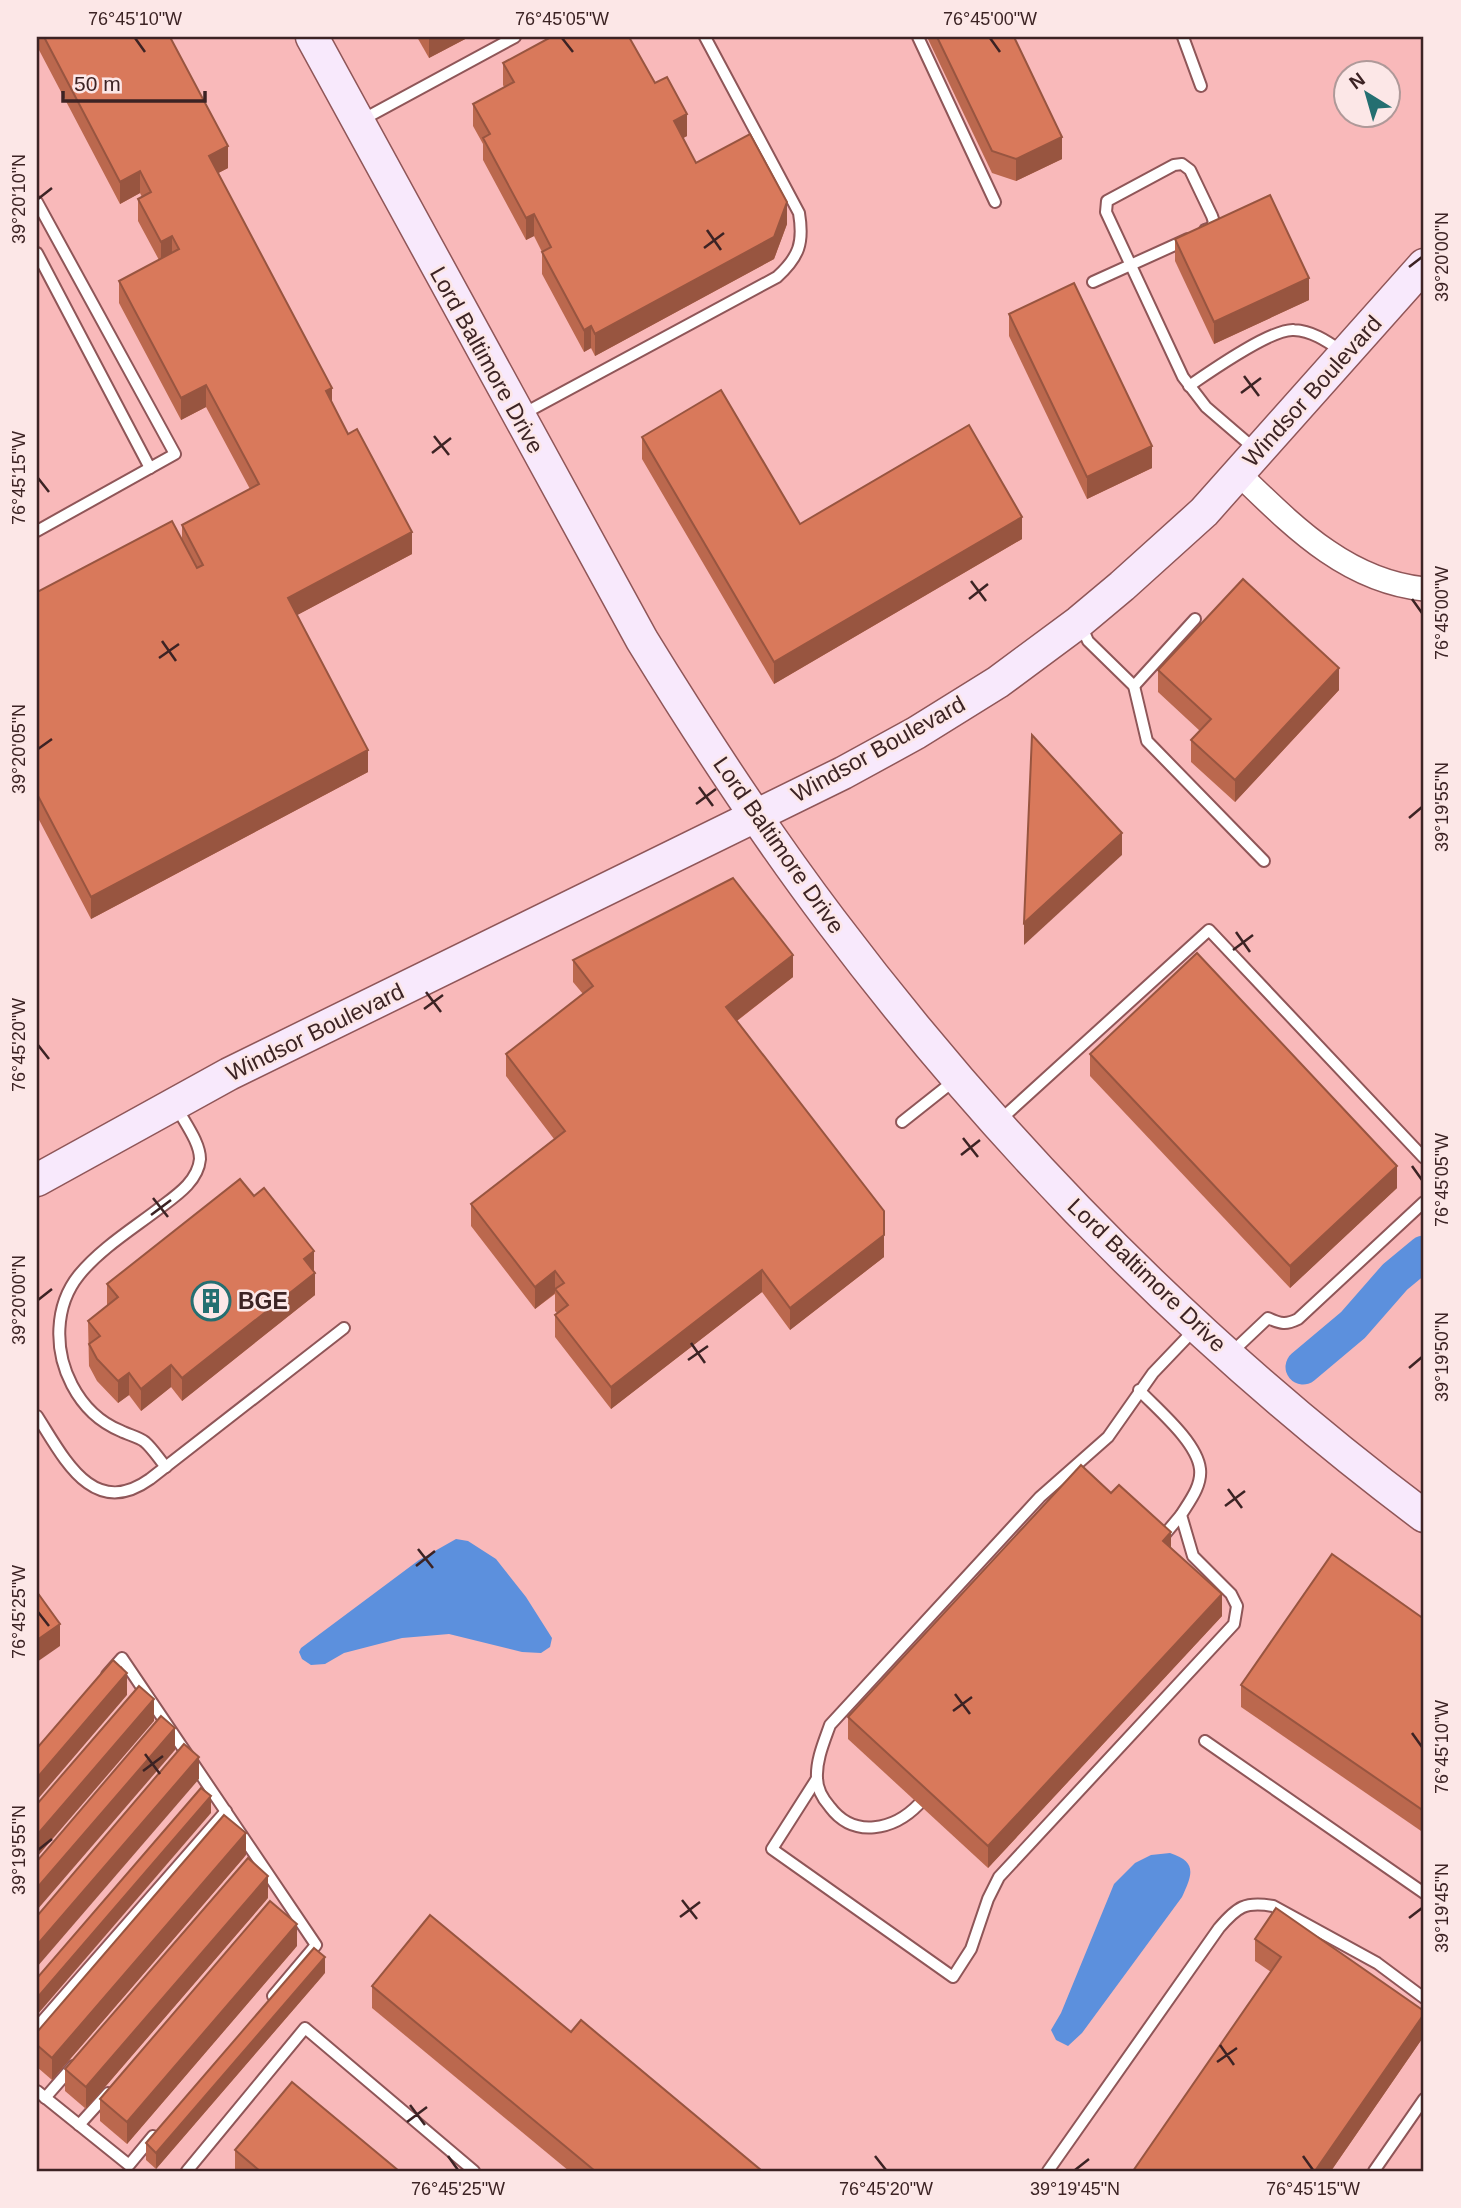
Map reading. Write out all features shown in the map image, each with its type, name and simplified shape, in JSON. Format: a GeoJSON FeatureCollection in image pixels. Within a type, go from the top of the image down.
{"type":"FeatureCollection","features":[{"type":"Feature","properties":{"kind":"main road","name":"Lord Baltimore Drive"},"geometry":{"type":"LineString","coordinates":[[312,37],[642,640],[680,703],[830,921],[997,1123],[1134,1267],[1332,1444],[1424,1517]]}},
{"type":"Feature","properties":{"kind":"main road","name":"Windsor Boulevard"},"geometry":{"type":"LineString","coordinates":[[37,1180],[229,1074],[843,773],[916,733],[998,681],[1079,622],[1204,512],[1424,265]]}},
{"type":"Feature","properties":{"kind":"street"},"geometry":{"type":"LineString","coordinates":[[1248,463],[1289,522],[1327,553],[1358,571],[1389,583],[1424,589]]}},
{"type":"Feature","properties":{"kind":"lane"},"geometry":{"type":"LineString","coordinates":[[358,123],[515,37]]}},
{"type":"Feature","properties":{"kind":"lane"},"geometry":{"type":"LineString","coordinates":[[518,416],[777,277],[790,265],[799,251],[802,229],[799,213],[705,37]]}},
{"type":"Feature","properties":{"kind":"lane"},"geometry":{"type":"LineString","coordinates":[[918,37],[995,202]]}},
{"type":"Feature","properties":{"kind":"lane"},"geometry":{"type":"LineString","coordinates":[[1183,37],[1201,86]]}},
{"type":"Feature","properties":{"kind":"lane"},"geometry":{"type":"LineString","coordinates":[[1093,282],[1130,266],[1211,228],[1214,222],[1212,216],[1190,170],[1182,164],[1174,165],[1107,201],[1106,212],[1130,266],[1189,386],[1248,463]]}},
{"type":"Feature","properties":{"kind":"lane"},"geometry":{"type":"LineString","coordinates":[[37,202],[175,454],[37,531]]}},
{"type":"Feature","properties":{"kind":"lane"},"geometry":{"type":"LineString","coordinates":[[37,254],[150,468]]}},
{"type":"Feature","properties":{"kind":"lane"},"geometry":{"type":"LineString","coordinates":[[1189,386],[1228,358],[1291,329],[1315,334],[1346,353]]}},
{"type":"Feature","properties":{"kind":"lane"},"geometry":{"type":"LineString","coordinates":[[1134,686],[1195,619]]}},
{"type":"Feature","properties":{"kind":"lane"},"geometry":{"type":"LineString","coordinates":[[1079,622],[1088,641],[1134,686],[1147,740],[1264,861]]}},
{"type":"Feature","properties":{"kind":"lane"},"geometry":{"type":"LineString","coordinates":[[997,1123],[1209,930],[1424,1158]]}},
{"type":"Feature","properties":{"kind":"lane"},"geometry":{"type":"LineString","coordinates":[[902,1122],[958,1078]]}},
{"type":"Feature","properties":{"kind":"lane"},"geometry":{"type":"LineString","coordinates":[[166,1467],[145,1442],[100,1420],[86,1406],[72,1385],[58,1340],[66,1296],[79,1275],[100,1255],[183,1190],[194,1177],[200,1163],[200,1150],[175,1104]]}},
{"type":"Feature","properties":{"kind":"lane"},"geometry":{"type":"LineString","coordinates":[[1230,1354],[1268,1318],[1280,1324],[1298,1319],[1424,1202]]}},
{"type":"Feature","properties":{"kind":"lane"},"geometry":{"type":"LineString","coordinates":[[1181,1515],[1193,1556],[1231,1594],[1237,1606],[1234,1624],[999,1877],[988,1899],[971,1949],[953,1977],[772,1849],[816,1780],[820,1753],[830,1726],[1040,1497],[1108,1437],[1139,1390],[1198,1326]]}},
{"type":"Feature","properties":{"kind":"lane"},"geometry":{"type":"LineString","coordinates":[[37,1416],[66,1463],[81,1479],[95,1489],[125,1493],[138,1488],[166,1467],[344,1328]]}},
{"type":"Feature","properties":{"kind":"lane"},"geometry":{"type":"LineString","coordinates":[[1139,1390],[1194,1450],[1200,1470],[1196,1491],[1158,1543]]}},
{"type":"Feature","properties":{"kind":"lane"},"geometry":{"type":"LineString","coordinates":[[96,1688],[122,1658],[316,1945],[263,2008]]}},
{"type":"Feature","properties":{"kind":"lane"},"geometry":{"type":"LineString","coordinates":[[133,1698],[142,1688]]}},
{"type":"Feature","properties":{"kind":"lane"},"geometry":{"type":"LineString","coordinates":[[154,1730],[163,1720]]}},
{"type":"Feature","properties":{"kind":"lane"},"geometry":{"type":"LineString","coordinates":[[1205,1741],[1424,1893]]}},
{"type":"Feature","properties":{"kind":"lane"},"geometry":{"type":"LineString","coordinates":[[178,1763],[186,1753]]}},
{"type":"Feature","properties":{"kind":"lane"},"geometry":{"type":"LineString","coordinates":[[816,1780],[823,1798],[835,1814],[853,1826],[872,1829],[892,1824],[919,1804]]}},
{"type":"Feature","properties":{"kind":"lane"},"geometry":{"type":"LineString","coordinates":[[198,1794],[207,1784]]}},
{"type":"Feature","properties":{"kind":"lane"},"geometry":{"type":"LineString","coordinates":[[37,2027],[226,1811]]}},
{"type":"Feature","properties":{"kind":"lane"},"geometry":{"type":"LineString","coordinates":[[246,1866],[256,1855]]}},
{"type":"Feature","properties":{"kind":"lane"},"geometry":{"type":"LineString","coordinates":[[274,1906],[283,1895]]}},
{"type":"Feature","properties":{"kind":"lane"},"geometry":{"type":"LineString","coordinates":[[1048,2171],[1219,1928],[1243,1905],[1257,1903],[1273,1906],[1377,1964],[1424,1998]]}},
{"type":"Feature","properties":{"kind":"lane"},"geometry":{"type":"LineString","coordinates":[[187,2171],[304,2028],[474,2171]]}},
{"type":"Feature","properties":{"kind":"lane"},"geometry":{"type":"LineString","coordinates":[[82,2056],[41,2095],[129,2165],[164,2123]]}},
{"type":"Feature","properties":{"kind":"lane"},"geometry":{"type":"LineString","coordinates":[[79,2125],[116,2083]]}},
{"type":"Feature","properties":{"kind":"lane"},"geometry":{"type":"LineString","coordinates":[[1374,2171],[1424,2099]]}},
{"type":"Feature","properties":{"kind":"water"},"geometry":{"type":"Polygon","coordinates":[[[456,1539],[468,1541],[496,1559],[526,1597],[552,1638],[550,1647],[541,1653],[522,1652],[449,1634],[402,1638],[344,1653],[325,1664],[311,1665],[302,1659],[299,1652],[301,1648],[419,1560],[456,1539]]]}},
{"type":"Feature","properties":{"kind":"water"},"geometry":{"type":"Polygon","coordinates":[[[1170,1853],[1189,1865],[1190,1876],[1182,1897],[1082,2033],[1068,2046],[1056,2040],[1051,2030],[1061,2013],[1114,1884],[1135,1863],[1151,1855],[1170,1853]]]}},
{"type":"Feature","properties":{"kind":"building"},"geometry":{"type":"Polygon","coordinates":[[[44,37],[170,37],[228,146],[209,156],[332,388],[326,391],[348,434],[357,429],[412,532],[288,598],[368,750],[91,897],[37,794],[37,592],[172,521],[197,568],[203,565],[182,525],[259,484],[206,385],[181,398],[119,281],[179,249],[172,236],[161,242],[138,199],[151,192],[140,171],[120,182],[44,37]]]}},
{"type":"Feature","properties":{"kind":"building"},"geometry":{"type":"Polygon","coordinates":[[[551,37],[629,37],[655,83],[667,77],[687,114],[674,121],[696,163],[750,134],[787,202],[774,237],[595,334],[591,326],[584,330],[542,252],[551,247],[534,214],[526,218],[483,138],[490,134],[473,104],[514,82],[503,63],[551,37]]]}},
{"type":"Feature","properties":{"kind":"building"},"geometry":{"type":"Polygon","coordinates":[[[937,37],[1014,37],[1062,137],[1016,159],[992,151],[937,37]]]}},
{"type":"Feature","properties":{"kind":"building"},"geometry":{"type":"Polygon","coordinates":[[[1270,195],[1309,278],[1214,322],[1175,239],[1270,195]]]}},
{"type":"Feature","properties":{"kind":"building"},"geometry":{"type":"Polygon","coordinates":[[[1074,283],[1152,446],[1087,477],[1009,314],[1074,283]]]}},
{"type":"Feature","properties":{"kind":"building"},"geometry":{"type":"Polygon","coordinates":[[[721,390],[800,524],[969,425],[1022,517],[774,662],[642,437],[721,390]]]}},
{"type":"Feature","properties":{"kind":"building"},"geometry":{"type":"Polygon","coordinates":[[[1243,579],[1339,668],[1235,780],[1191,740],[1211,719],[1158,670],[1243,579]]]}},
{"type":"Feature","properties":{"kind":"building"},"geometry":{"type":"Polygon","coordinates":[[[1032,735],[1122,833],[1024,923],[1032,735]]]}},
{"type":"Feature","properties":{"kind":"building"},"geometry":{"type":"Polygon","coordinates":[[[733,878],[793,955],[726,1007],[884,1211],[884,1235],[790,1308],[762,1270],[611,1387],[555,1315],[568,1305],[555,1289],[564,1283],[555,1271],[535,1287],[471,1204],[565,1131],[506,1054],[593,986],[573,960],[733,878]]]}},
{"type":"Feature","properties":{"kind":"building"},"geometry":{"type":"Polygon","coordinates":[[[1197,953],[1397,1166],[1290,1266],[1090,1054],[1197,953]]]}},
{"type":"Feature","properties":{"kind":"building","name":"BGE"},"geometry":{"type":"Polygon","coordinates":[[[240,1179],[254,1196],[264,1188],[314,1251],[304,1259],[315,1273],[182,1378],[171,1365],[141,1389],[129,1373],[118,1381],[97,1359],[89,1344],[100,1336],[88,1321],[118,1297],[107,1284],[240,1179]]]}},
{"type":"Feature","properties":{"kind":"building"},"geometry":{"type":"Polygon","coordinates":[[[1081,1465],[1111,1493],[1119,1485],[1171,1532],[1163,1541],[1222,1594],[988,1846],[848,1717],[1081,1465]]]}},
{"type":"Feature","properties":{"kind":"building"},"geometry":{"type":"Polygon","coordinates":[[[1332,1554],[1424,1619],[1424,1811],[1241,1685],[1332,1554]]]}},
{"type":"Feature","properties":{"kind":"building"},"geometry":{"type":"Polygon","coordinates":[[[37,1592],[60,1624],[37,1640],[37,1592]]]}},
{"type":"Feature","properties":{"kind":"building"},"geometry":{"type":"Polygon","coordinates":[[[113,1660],[127,1673],[37,1778],[37,1748],[113,1660]]]}},
{"type":"Feature","properties":{"kind":"building"},"geometry":{"type":"Polygon","coordinates":[[[139,1686],[154,1699],[37,1835],[37,1804],[139,1686]]]}},
{"type":"Feature","properties":{"kind":"building"},"geometry":{"type":"Polygon","coordinates":[[[161,1716],[175,1728],[37,1888],[37,1861],[161,1716]]]}},
{"type":"Feature","properties":{"kind":"building"},"geometry":{"type":"Polygon","coordinates":[[[184,1744],[199,1757],[37,1945],[37,1916],[184,1744]]]}},
{"type":"Feature","properties":{"kind":"building"},"geometry":{"type":"Polygon","coordinates":[[[201,1788],[211,1796],[37,1998],[37,1978],[201,1788]]]}},
{"type":"Feature","properties":{"kind":"building"},"geometry":{"type":"Polygon","coordinates":[[[224,1815],[246,1833],[52,2058],[37,2045],[37,2032],[224,1815]]]}},
{"type":"Feature","properties":{"kind":"building"},"geometry":{"type":"Polygon","coordinates":[[[248,1858],[268,1876],[86,2087],[65,2069],[248,1858]]]}},
{"type":"Feature","properties":{"kind":"building"},"geometry":{"type":"Polygon","coordinates":[[[270,1901],[297,1924],[127,2122],[100,2099],[270,1901]]]}},
{"type":"Feature","properties":{"kind":"building"},"geometry":{"type":"Polygon","coordinates":[[[1276,1908],[1424,2011],[1424,2014],[1315,2171],[1133,2171],[1281,1957],[1255,1939],[1276,1908]]]}},
{"type":"Feature","properties":{"kind":"building"},"geometry":{"type":"Polygon","coordinates":[[[430,1915],[571,2032],[581,2020],[762,2171],[595,2171],[372,1986],[430,1915]]]}},
{"type":"Feature","properties":{"kind":"building"},"geometry":{"type":"Polygon","coordinates":[[[314,1948],[325,1957],[156,2153],[146,2143],[314,1948]]]}},
{"type":"Feature","properties":{"kind":"building"},"geometry":{"type":"Polygon","coordinates":[[[292,2082],[399,2171],[260,2171],[235,2150],[292,2082]]]}},
{"type":"Feature","properties":{"kind":"waterway"},"geometry":{"type":"LineString","coordinates":[[1303,1367],[1353,1325],[1395,1277],[1424,1253]]}},
{"type":"Feature","properties":{"kind":"place","name":"BGE"},"geometry":{"type":"Point","coordinates":[211,1301]}}]}
